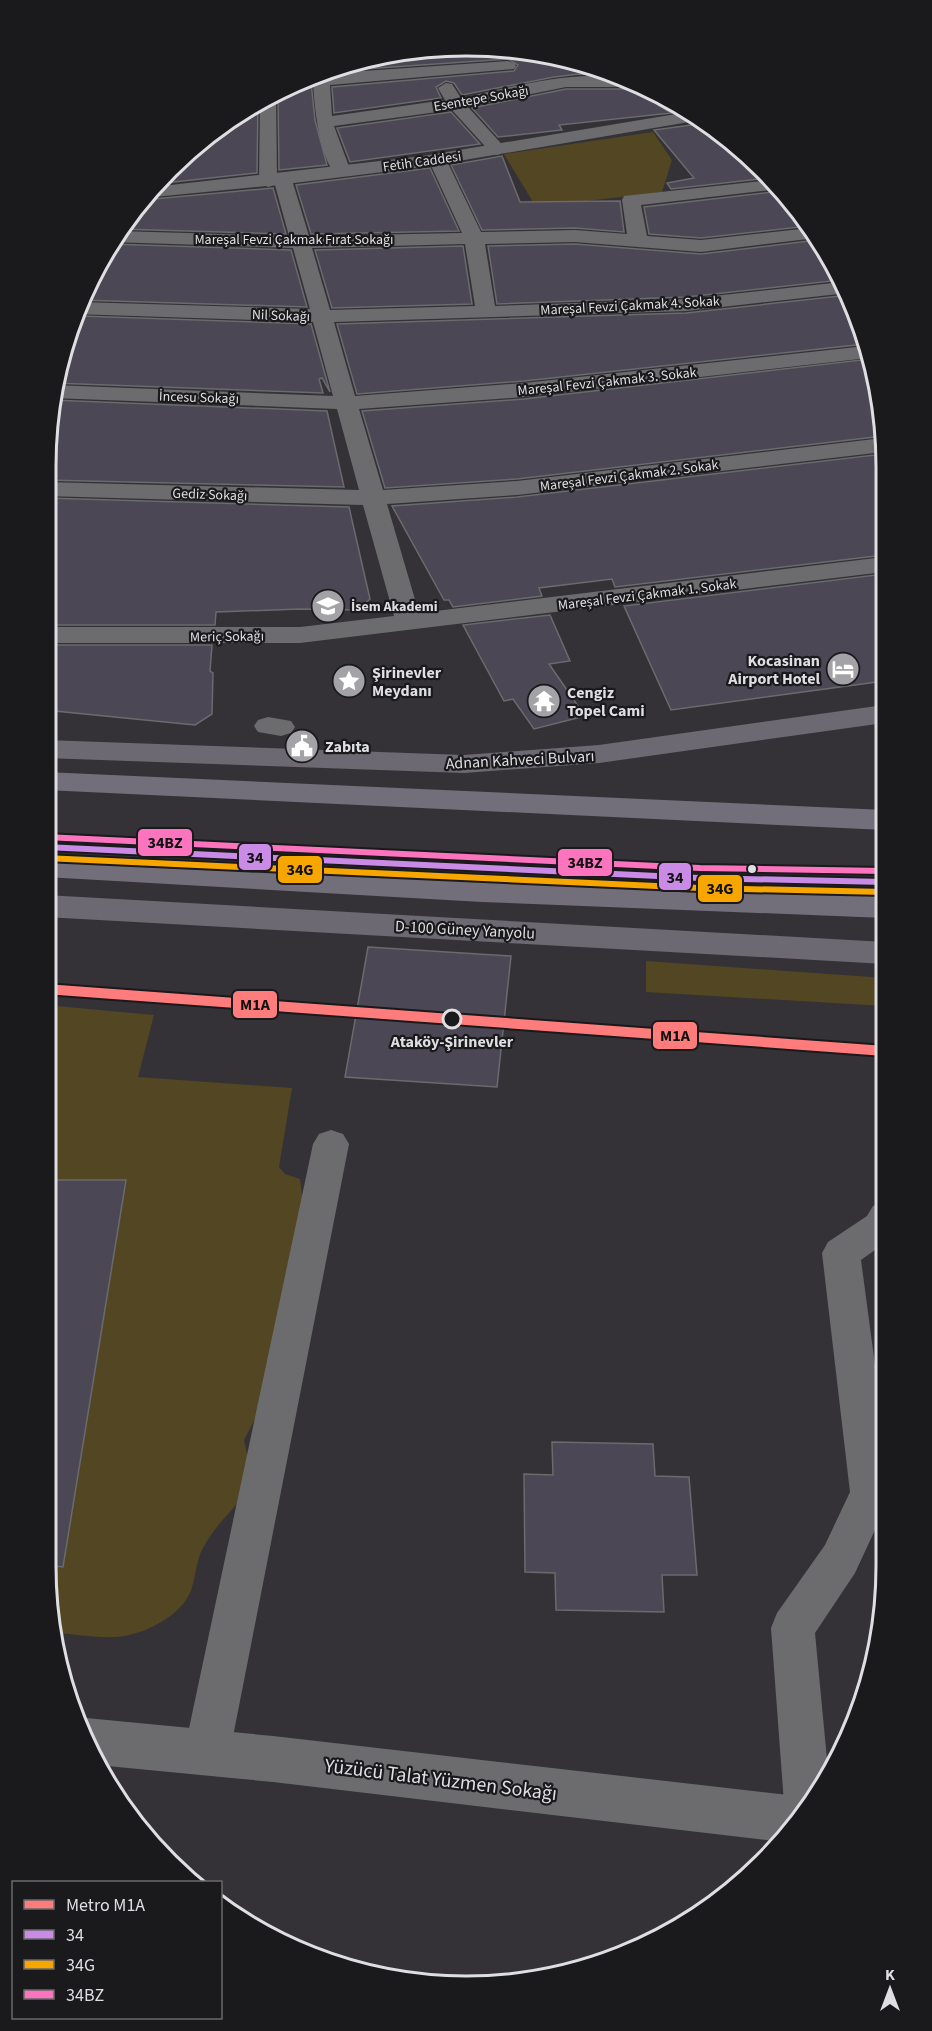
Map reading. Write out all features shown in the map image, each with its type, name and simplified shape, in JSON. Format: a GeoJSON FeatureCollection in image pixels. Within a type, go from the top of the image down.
{"type":"FeatureCollection","features":[{"type":"Feature","properties":{"kind":"highway"},"geometry":{"type":"LineString","coordinates":[[56,782],[876,820]]}},
{"type":"Feature","properties":{"kind":"highway"},"geometry":{"type":"LineString","coordinates":[[732,814],[876,807]]}},
{"type":"Feature","properties":{"kind":"highway"},"geometry":{"type":"LineString","coordinates":[[56,868],[482,891],[876,907]]}},
{"type":"Feature","properties":{"kind":"main road","name":"Adnan Kahveci Bulvarı"},"geometry":{"type":"LineString","coordinates":[[56,749],[464,764],[599,754],[876,715]]}},
{"type":"Feature","properties":{"kind":"main road","name":"D-100 Güney Yanyolu"},"geometry":{"type":"LineString","coordinates":[[56,907],[876,952]]}},
{"type":"Feature","properties":{"kind":"street"},"geometry":{"type":"LineString","coordinates":[[322,82],[436,71],[475,62],[508,66]]}},
{"type":"Feature","properties":{"kind":"street"},"geometry":{"type":"LineString","coordinates":[[378,65],[379,75]]}},
{"type":"Feature","properties":{"kind":"street"},"geometry":{"type":"LineString","coordinates":[[436,71],[456,104],[498,150]]}},
{"type":"Feature","properties":{"kind":"street"},"geometry":{"type":"LineString","coordinates":[[321,82],[324,122],[342,172]]}},
{"type":"Feature","properties":{"kind":"street","name":"Esentepe Sokağı"},"geometry":{"type":"LineString","coordinates":[[324,122],[456,104],[566,82],[612,83]]}},
{"type":"Feature","properties":{"kind":"street"},"geometry":{"type":"LineString","coordinates":[[269,106],[275,181],[299,242],[323,316],[409,623]]}},
{"type":"Feature","properties":{"kind":"street","name":"Fetih Caddesi"},"geometry":{"type":"LineString","coordinates":[[160,192],[275,181],[437,159],[684,119]]}},
{"type":"Feature","properties":{"kind":"street"},"geometry":{"type":"LineString","coordinates":[[437,159],[474,238],[486,312]]}},
{"type":"Feature","properties":{"kind":"street"},"geometry":{"type":"LineString","coordinates":[[638,242],[631,200],[766,186]]}},
{"type":"Feature","properties":{"kind":"street","name":"Mareşal Fevzi Çakmak Fırat Sokağı"},"geometry":{"type":"LineString","coordinates":[[125,237],[299,242],[575,236],[700,246],[804,234]]}},
{"type":"Feature","properties":{"kind":"street","name":"Mareşal Fevzi Çakmak 4. Sokak"},"geometry":{"type":"LineString","coordinates":[[486,312],[686,305],[836,289]]}},
{"type":"Feature","properties":{"kind":"street","name":"Nil Sokağı"},"geometry":{"type":"LineString","coordinates":[[87,308],[323,316],[486,312]]}},
{"type":"Feature","properties":{"kind":"street","name":"Mareşal Fevzi Çakmak 3. Sokak"},"geometry":{"type":"LineString","coordinates":[[346,403],[524,390],[861,353]]}},
{"type":"Feature","properties":{"kind":"street","name":"İncesu Sokağı"},"geometry":{"type":"LineString","coordinates":[[62,392],[346,403]]}},
{"type":"Feature","properties":{"kind":"street","name":"Mareşal Fevzi Çakmak 2. Sokak"},"geometry":{"type":"LineString","coordinates":[[374,498],[517,488],[876,446]]}},
{"type":"Feature","properties":{"kind":"street","name":"Gediz Sokağı"},"geometry":{"type":"LineString","coordinates":[[56,489],[374,498]]}},
{"type":"Feature","properties":{"kind":"street","name":"Mareşal Fevzi Çakmak 1. Sokak"},"geometry":{"type":"LineString","coordinates":[[409,623],[876,565]]}},
{"type":"Feature","properties":{"kind":"street","name":"Meriç Sokağı"},"geometry":{"type":"LineString","coordinates":[[56,635],[300,635],[409,623]]}},
{"type":"Feature","properties":{"kind":"street"},"geometry":{"type":"LineString","coordinates":[[207,1752],[331,1144]]}},
{"type":"Feature","properties":{"kind":"street"},"geometry":{"type":"LineString","coordinates":[[806,1794],[793,1628],[840,1559],[871,1493],[841,1253],[876,1230]]}},
{"type":"Feature","properties":{"kind":"street","name":"Yüzücü Talat Yüzmen Sokağı"},"geometry":{"type":"LineString","coordinates":[[96,1742],[207,1752],[789,1819]]}},
{"type":"Feature","properties":{"kind":"shaded area"},"geometry":{"type":"Polygon","coordinates":[[[653,132],[672,160],[662,192],[536,207],[504,154],[653,132]]]}},
{"type":"Feature","properties":{"kind":"shaded area"},"geometry":{"type":"Polygon","coordinates":[[[646,961],[876,977],[876,1005],[646,992],[646,961]]]}},
{"type":"Feature","properties":{"kind":"shaded area"},"geometry":{"type":"Polygon","coordinates":[[[56,1006],[154,1015],[138,1077],[292,1088],[279,1167],[285,1174],[300,1179],[303,1203],[256,1417],[244,1440],[248,1461],[245,1490],[203,1548],[190,1594],[180,1607],[155,1626],[145,1630],[124,1636],[100,1637],[61,1633],[56,1592],[56,1006]]]}},
{"type":"Feature","properties":{"kind":"building"},"geometry":{"type":"Polygon","coordinates":[[[439,56],[493,56],[546,63],[590,75],[554,77],[462,95],[454,83],[446,81],[436,87],[441,98],[334,113],[332,87],[514,71],[518,65],[508,59],[359,69],[439,56]]]}},
{"type":"Feature","properties":{"kind":"building"},"geometry":{"type":"Polygon","coordinates":[[[311,86],[315,120],[327,165],[279,170],[278,101],[311,86]]]}},
{"type":"Feature","properties":{"kind":"building"},"geometry":{"type":"Polygon","coordinates":[[[566,89],[628,89],[657,103],[671,113],[559,125],[562,130],[498,137],[472,108],[566,89]]]}},
{"type":"Feature","properties":{"kind":"building"},"geometry":{"type":"Polygon","coordinates":[[[258,112],[257,173],[170,182],[216,140],[258,112]]]}},
{"type":"Feature","properties":{"kind":"building"},"geometry":{"type":"Polygon","coordinates":[[[451,112],[480,144],[350,162],[337,128],[451,112]]]}},
{"type":"Feature","properties":{"kind":"building"},"geometry":{"type":"Polygon","coordinates":[[[694,125],[737,157],[759,179],[671,189],[667,183],[694,178],[654,130],[694,125]]]}},
{"type":"Feature","properties":{"kind":"building"},"geometry":{"type":"Polygon","coordinates":[[[502,156],[520,202],[620,201],[624,232],[575,228],[482,230],[451,165],[502,156]]]}},
{"type":"Feature","properties":{"kind":"building"},"geometry":{"type":"Polygon","coordinates":[[[430,168],[459,231],[311,234],[296,185],[430,168]]]}},
{"type":"Feature","properties":{"kind":"building"},"geometry":{"type":"Polygon","coordinates":[[[273,188],[286,234],[131,229],[154,199],[273,188]]]}},
{"type":"Feature","properties":{"kind":"building"},"geometry":{"type":"Polygon","coordinates":[[[772,192],[800,227],[701,238],[649,234],[644,207],[772,192]]]}},
{"type":"Feature","properties":{"kind":"building"},"geometry":{"type":"Polygon","coordinates":[[[809,241],[832,281],[686,297],[497,304],[488,246],[575,244],[701,254],[809,241]]]}},
{"type":"Feature","properties":{"kind":"building"},"geometry":{"type":"Polygon","coordinates":[[[121,244],[291,250],[307,307],[91,300],[121,244]]]}},
{"type":"Feature","properties":{"kind":"building"},"geometry":{"type":"Polygon","coordinates":[[[463,246],[472,304],[332,308],[315,250],[463,246]]]}},
{"type":"Feature","properties":{"kind":"building"},"geometry":{"type":"Polygon","coordinates":[[[839,296],[858,345],[524,381],[357,394],[337,324],[686,313],[839,296]]]}},
{"type":"Feature","properties":{"kind":"building"},"geometry":{"type":"Polygon","coordinates":[[[84,316],[311,324],[330,392],[322,378],[319,379],[323,393],[64,383],[84,316]]]}},
{"type":"Feature","properties":{"kind":"building"},"geometry":{"type":"Polygon","coordinates":[[[863,360],[876,437],[517,479],[385,488],[362,411],[524,399],[863,360]]]}},
{"type":"Feature","properties":{"kind":"building"},"geometry":{"type":"Polygon","coordinates":[[[61,400],[327,411],[344,487],[56,480],[56,439],[61,400]]]}},
{"type":"Feature","properties":{"kind":"building"},"geometry":{"type":"Polygon","coordinates":[[[876,455],[876,556],[615,587],[612,579],[539,588],[542,596],[453,607],[449,600],[444,600],[392,506],[517,497],[876,455]]]}},
{"type":"Feature","properties":{"kind":"building"},"geometry":{"type":"Polygon","coordinates":[[[56,498],[349,507],[370,599],[357,610],[300,609],[216,612],[215,625],[56,625],[56,498]]]}},
{"type":"Feature","properties":{"kind":"building"},"geometry":{"type":"Polygon","coordinates":[[[876,575],[876,682],[671,710],[624,606],[876,575]]]}},
{"type":"Feature","properties":{"kind":"building"},"geometry":{"type":"Polygon","coordinates":[[[550,615],[570,661],[549,664],[585,716],[534,729],[513,699],[504,701],[463,625],[550,615]]]}},
{"type":"Feature","properties":{"kind":"building"},"geometry":{"type":"Polygon","coordinates":[[[56,645],[212,645],[210,671],[213,673],[212,714],[195,725],[56,711],[56,645]]]}},
{"type":"Feature","properties":{"kind":"building"},"geometry":{"type":"Polygon","coordinates":[[[368,947],[511,956],[497,1087],[345,1077],[368,947]]]}},
{"type":"Feature","properties":{"kind":"building"},"geometry":{"type":"Polygon","coordinates":[[[56,1180],[126,1180],[63,1567],[56,1566],[56,1180]]]}},
{"type":"Feature","properties":{"kind":"building"},"geometry":{"type":"Polygon","coordinates":[[[552,1442],[653,1444],[655,1476],[689,1477],[697,1575],[662,1575],[664,1612],[556,1610],[555,1573],[525,1572],[524,1474],[553,1475],[552,1442]]]}},
{"type":"Feature","properties":{"kind":"metro line","name":"M1A"},"geometry":{"type":"LineString","coordinates":[[56,990],[876,1050]]}},
{"type":"Feature","properties":{"kind":"transit line","name":"34BZ"},"geometry":{"type":"LineString","coordinates":[[56,838],[700,868],[876,871]]}},
{"type":"Feature","properties":{"kind":"transit line","name":"34"},"geometry":{"type":"LineString","coordinates":[[56,848],[700,878],[876,882]]}},
{"type":"Feature","properties":{"kind":"transit line","name":"34G"},"geometry":{"type":"LineString","coordinates":[[56,859],[700,888],[876,892]]}},
{"type":"Feature","properties":{"kind":"place","name":"İsem Akademi"},"geometry":{"type":"Point","coordinates":[328,606]}},
{"type":"Feature","properties":{"kind":"place","name":"Kocasinan Airport Hotel"},"geometry":{"type":"Point","coordinates":[843,669]}},
{"type":"Feature","properties":{"kind":"place","name":"Şirinevler Meydanı"},"geometry":{"type":"Point","coordinates":[349,681]}},
{"type":"Feature","properties":{"kind":"place","name":"Cengiz Topel Cami"},"geometry":{"type":"Point","coordinates":[544,701]}},
{"type":"Feature","properties":{"kind":"place","name":"Zabıta"},"geometry":{"type":"Point","coordinates":[302,746]}},
{"type":"Feature","properties":{"kind":"place","name":"Ataköy-Şirinevler"},"geometry":{"type":"Point","coordinates":[452,1019]}}]}
